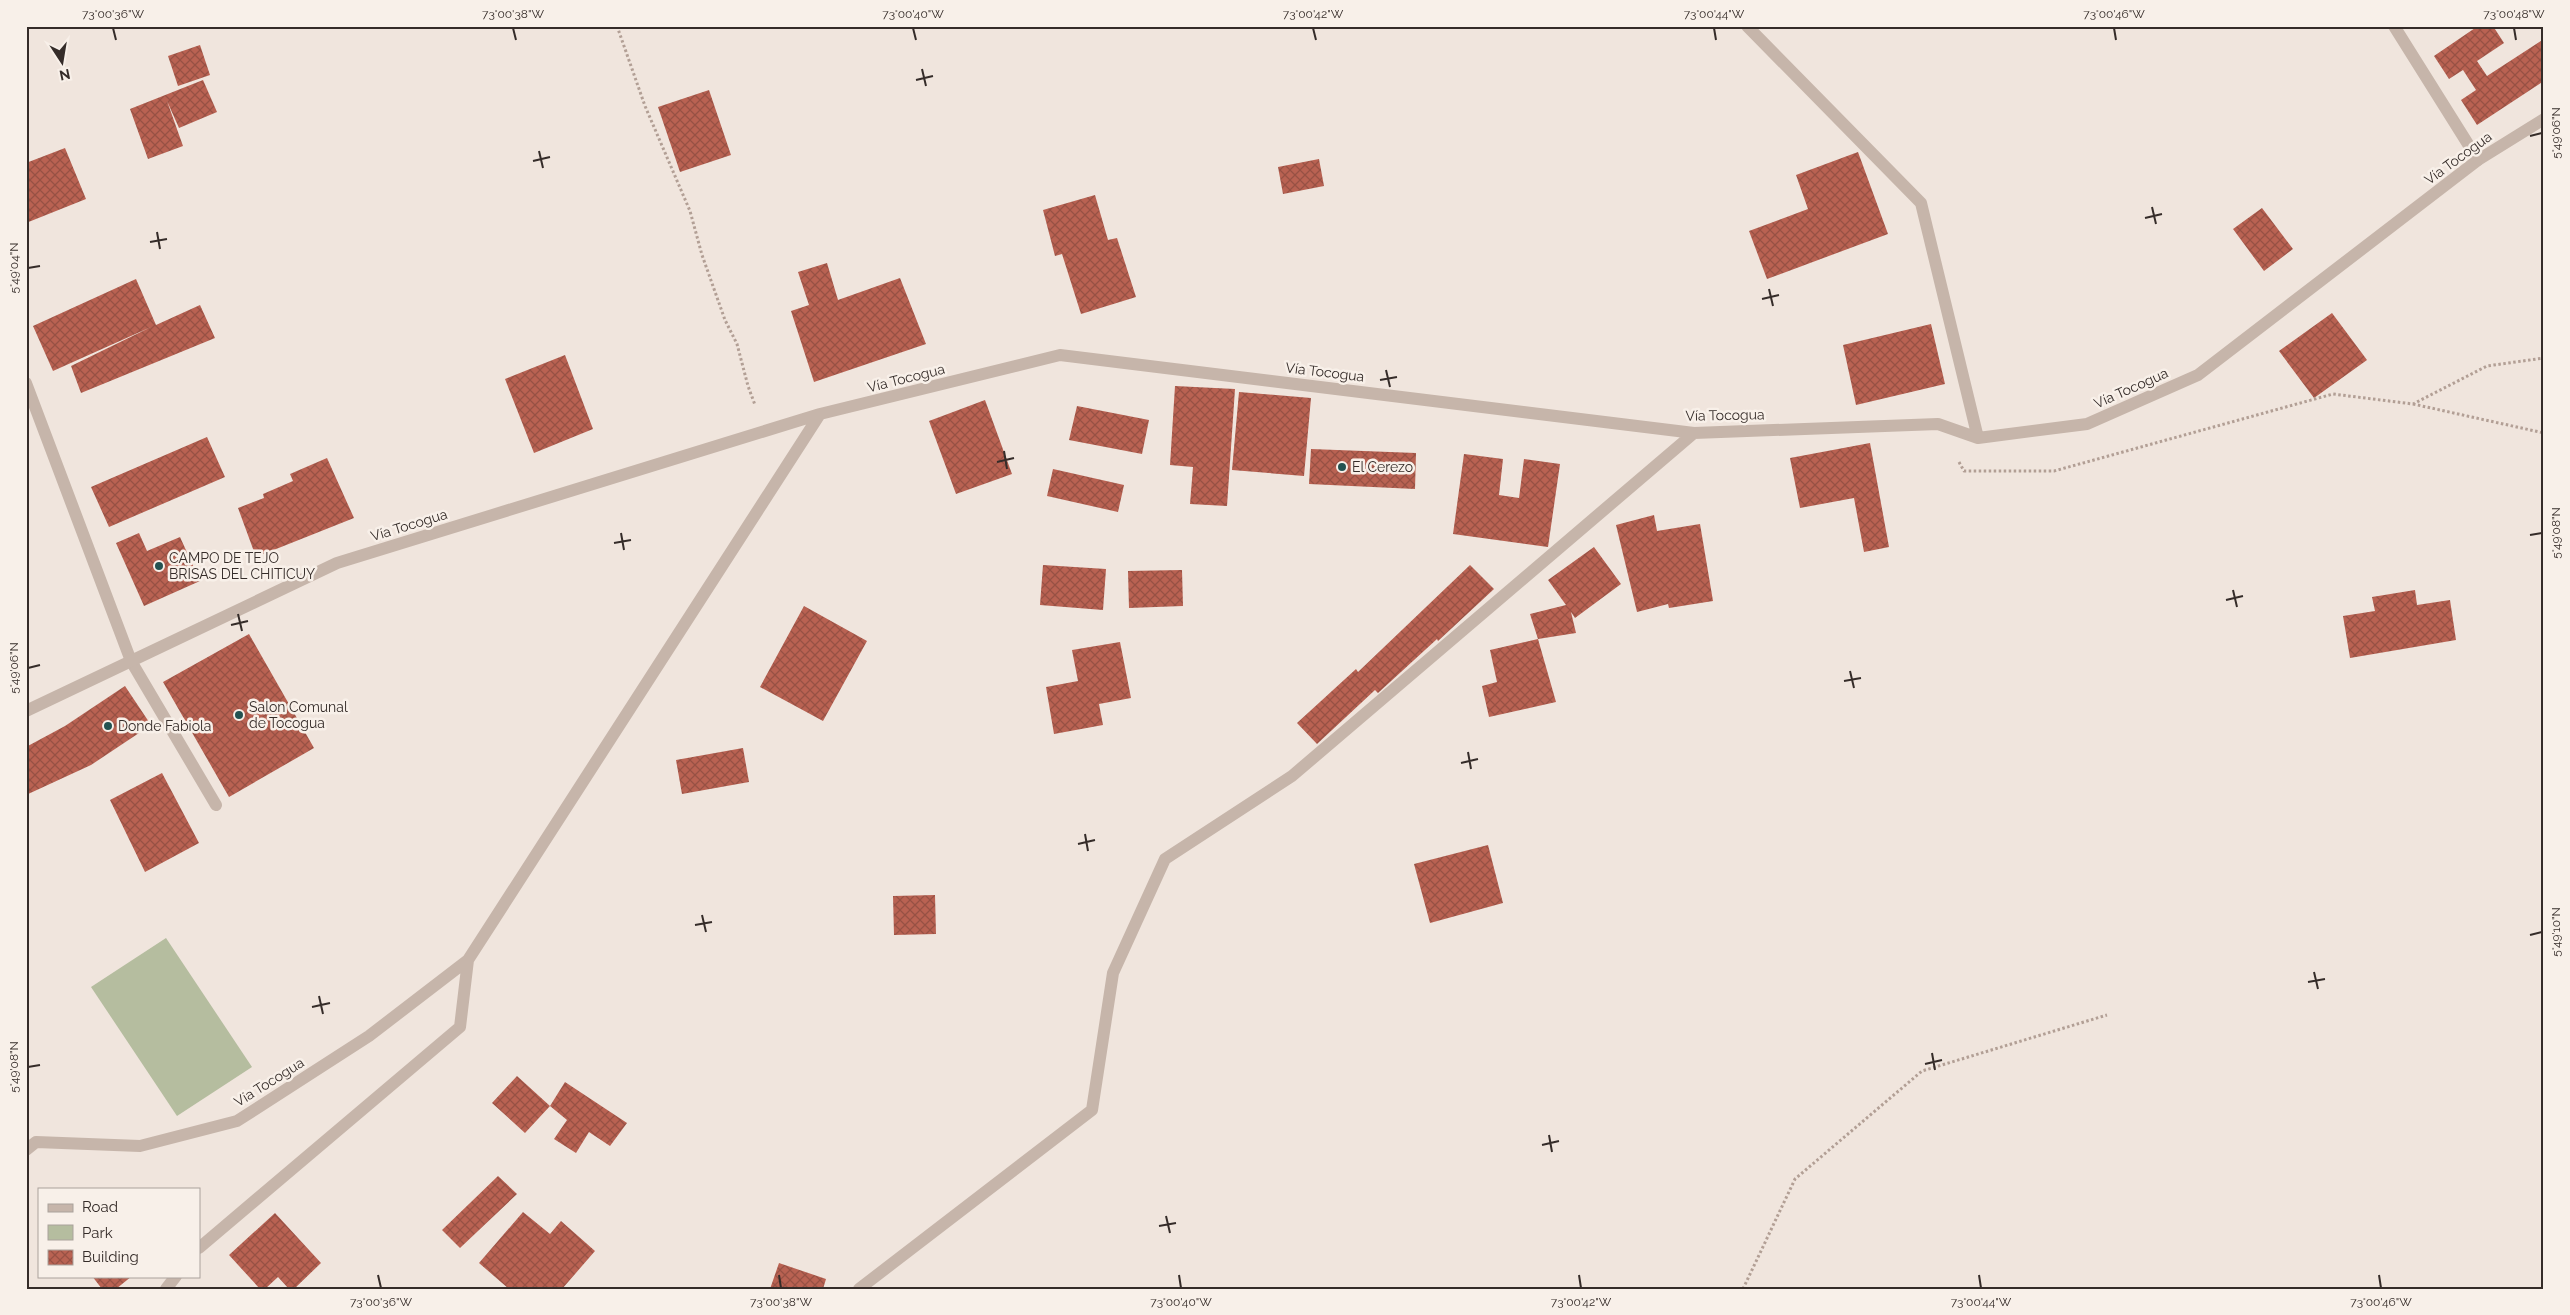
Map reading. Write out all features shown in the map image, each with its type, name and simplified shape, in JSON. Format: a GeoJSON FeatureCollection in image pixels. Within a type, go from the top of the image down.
{"type":"FeatureCollection","features":[{"type":"Feature","properties":{"kind":"street"},"geometry":{"type":"LineString","coordinates":[[1747,26],[1921,203],[1978,438]]}},
{"type":"Feature","properties":{"kind":"street"},"geometry":{"type":"LineString","coordinates":[[2394,26],[2478,160]]}},
{"type":"Feature","properties":{"kind":"street","name":"Vía Tocogua"},"geometry":{"type":"LineString","coordinates":[[26,711],[337,563],[820,414],[1060,355],[1694,433],[1938,424],[1978,438],[2087,424],[2198,375],[2478,160],[2544,119]]}},
{"type":"Feature","properties":{"kind":"street"},"geometry":{"type":"LineString","coordinates":[[26,383],[131,661],[216,805]]}},
{"type":"Feature","properties":{"kind":"street","name":"Vía Tocogua"},"geometry":{"type":"LineString","coordinates":[[26,1150],[36,1142],[140,1146],[237,1121],[370,1036],[468,960],[820,414]]}},
{"type":"Feature","properties":{"kind":"street"},"geometry":{"type":"LineString","coordinates":[[859,1289],[1092,1110],[1113,973],[1165,859],[1292,776],[1694,433]]}},
{"type":"Feature","properties":{"kind":"street","name":"Vía Tocogua"},"geometry":{"type":"LineString","coordinates":[[200,1247],[460,1027],[468,960]]}},
{"type":"Feature","properties":{"kind":"street"},"geometry":{"type":"LineString","coordinates":[[166,1289],[174,1278]]}},
{"type":"Feature","properties":{"kind":"path"},"geometry":{"type":"LineString","coordinates":[[617,26],[645,106],[690,211],[711,282],[725,320],[737,344],[762,432]]}},
{"type":"Feature","properties":{"kind":"path"},"geometry":{"type":"LineString","coordinates":[[2413,404],[2487,366],[2544,358]]}},
{"type":"Feature","properties":{"kind":"path"},"geometry":{"type":"LineString","coordinates":[[1938,424],[1964,471],[2054,471],[2333,394],[2413,404],[2544,433]]}},
{"type":"Feature","properties":{"kind":"path"},"geometry":{"type":"LineString","coordinates":[[1743,1289],[1795,1179],[1922,1071],[2107,1015]]}},
{"type":"Feature","properties":{"kind":"green space"},"geometry":{"type":"Polygon","coordinates":[[[166,938],[252,1067],[177,1116],[91,987],[166,938]]]}},
{"type":"Feature","properties":{"kind":"building"},"geometry":{"type":"Polygon","coordinates":[[[2478,26],[2493,26],[2504,43],[2477,61],[2487,76],[2544,39],[2544,81],[2477,125],[2461,100],[2476,90],[2463,70],[2449,79],[2434,56],[2478,26]]]}},
{"type":"Feature","properties":{"kind":"building"},"geometry":{"type":"Polygon","coordinates":[[[200,45],[210,75],[178,86],[168,56],[200,45]]]}},
{"type":"Feature","properties":{"kind":"building"},"geometry":{"type":"Polygon","coordinates":[[[203,80],[217,112],[179,128],[167,101],[183,146],[148,159],[130,109],[203,80]]]}},
{"type":"Feature","properties":{"kind":"building"},"geometry":{"type":"Polygon","coordinates":[[[709,90],[731,155],[680,172],[658,107],[709,90]]]}},
{"type":"Feature","properties":{"kind":"building"},"geometry":{"type":"Polygon","coordinates":[[[65,148],[86,199],[26,223],[26,163],[65,148]]]}},
{"type":"Feature","properties":{"kind":"building"},"geometry":{"type":"Polygon","coordinates":[[[1858,152],[1888,234],[1767,279],[1749,231],[1808,209],[1796,175],[1858,152]]]}},
{"type":"Feature","properties":{"kind":"building"},"geometry":{"type":"Polygon","coordinates":[[[1319,159],[1324,186],[1283,194],[1278,167],[1319,159]]]}},
{"type":"Feature","properties":{"kind":"building"},"geometry":{"type":"Polygon","coordinates":[[[1095,195],[1108,240],[1117,238],[1136,297],[1081,314],[1062,254],[1055,256],[1043,210],[1095,195]]]}},
{"type":"Feature","properties":{"kind":"building"},"geometry":{"type":"Polygon","coordinates":[[[2262,208],[2293,249],[2264,271],[2233,229],[2262,208]]]}},
{"type":"Feature","properties":{"kind":"building"},"geometry":{"type":"Polygon","coordinates":[[[827,263],[838,300],[900,278],[926,344],[814,382],[791,311],[809,305],[798,272],[827,263]]]}},
{"type":"Feature","properties":{"kind":"building"},"geometry":{"type":"Polygon","coordinates":[[[136,279],[156,325],[200,305],[215,338],[81,393],[71,366],[151,327],[53,371],[33,326],[136,279]]]}},
{"type":"Feature","properties":{"kind":"building"},"geometry":{"type":"Polygon","coordinates":[[[2332,313],[2367,360],[2314,398],[2279,351],[2332,313]]]}},
{"type":"Feature","properties":{"kind":"building"},"geometry":{"type":"Polygon","coordinates":[[[1931,324],[1945,384],[1856,405],[1843,345],[1931,324]]]}},
{"type":"Feature","properties":{"kind":"building"},"geometry":{"type":"Polygon","coordinates":[[[565,355],[593,429],[534,453],[505,379],[565,355]]]}},
{"type":"Feature","properties":{"kind":"building"},"geometry":{"type":"Polygon","coordinates":[[[1175,386],[1235,389],[1227,506],[1190,504],[1193,467],[1170,465],[1175,386]]]}},
{"type":"Feature","properties":{"kind":"building"},"geometry":{"type":"Polygon","coordinates":[[[1239,392],[1311,398],[1304,476],[1232,470],[1239,392]]]}},
{"type":"Feature","properties":{"kind":"building"},"geometry":{"type":"Polygon","coordinates":[[[985,400],[1012,474],[956,494],[929,421],[985,400]]]}},
{"type":"Feature","properties":{"kind":"building"},"geometry":{"type":"Polygon","coordinates":[[[1077,406],[1149,420],[1142,454],[1069,440],[1077,406]]]}},
{"type":"Feature","properties":{"kind":"building"},"geometry":{"type":"Polygon","coordinates":[[[207,437],[225,477],[109,527],[91,487],[207,437]]]}},
{"type":"Feature","properties":{"kind":"building"},"geometry":{"type":"Polygon","coordinates":[[[1870,443],[1889,547],[1864,552],[1854,498],[1800,508],[1790,458],[1870,443]]]}},
{"type":"Feature","properties":{"kind":"building"},"geometry":{"type":"Polygon","coordinates":[[[1311,449],[1416,453],[1415,489],[1309,484],[1311,449]]]}},
{"type":"Feature","properties":{"kind":"building"},"geometry":{"type":"Polygon","coordinates":[[[1464,454],[1503,459],[1499,495],[1519,498],[1524,459],[1560,464],[1548,547],[1453,534],[1464,454]]]}},
{"type":"Feature","properties":{"kind":"building"},"geometry":{"type":"Polygon","coordinates":[[[327,458],[354,518],[256,557],[238,508],[264,498],[263,494],[293,481],[290,474],[327,458]]]}},
{"type":"Feature","properties":{"kind":"building"},"geometry":{"type":"Polygon","coordinates":[[[1053,469],[1124,485],[1118,512],[1047,496],[1053,469]]]}},
{"type":"Feature","properties":{"kind":"building"},"geometry":{"type":"Polygon","coordinates":[[[1654,515],[1657,531],[1700,524],[1713,601],[1669,608],[1668,604],[1637,612],[1616,525],[1654,515]]]}},
{"type":"Feature","properties":{"kind":"building","name":"CAMPO DE TEJO BRISAS DEL CHITICUY"},"geometry":{"type":"Polygon","coordinates":[[[139,533],[147,551],[180,537],[200,581],[144,606],[116,543],[139,533]]]}},
{"type":"Feature","properties":{"kind":"building"},"geometry":{"type":"Polygon","coordinates":[[[1594,547],[1621,584],[1575,618],[1571,612],[1576,633],[1538,639],[1530,614],[1566,605],[1548,580],[1594,547]]]}},
{"type":"Feature","properties":{"kind":"building"},"geometry":{"type":"Polygon","coordinates":[[[1043,565],[1106,569],[1103,610],[1040,605],[1043,565]]]}},
{"type":"Feature","properties":{"kind":"building"},"geometry":{"type":"Polygon","coordinates":[[[1470,565],[1494,589],[1378,693],[1375,690],[1317,744],[1297,723],[1356,669],[1358,672],[1470,565]]]}},
{"type":"Feature","properties":{"kind":"building"},"geometry":{"type":"Polygon","coordinates":[[[1182,570],[1183,606],[1129,608],[1128,571],[1182,570]]]}},
{"type":"Feature","properties":{"kind":"building"},"geometry":{"type":"Polygon","coordinates":[[[2415,590],[2417,605],[2450,600],[2456,640],[2350,658],[2343,616],[2375,611],[2372,597],[2415,590]]]}},
{"type":"Feature","properties":{"kind":"building"},"geometry":{"type":"Polygon","coordinates":[[[804,606],[867,641],[823,721],[760,687],[804,606]]]}},
{"type":"Feature","properties":{"kind":"building","name":"Salon Comunal de Tocogua"},"geometry":{"type":"Polygon","coordinates":[[[249,634],[314,748],[229,797],[163,682],[249,634]]]}},
{"type":"Feature","properties":{"kind":"building"},"geometry":{"type":"Polygon","coordinates":[[[1538,639],[1556,702],[1489,717],[1482,686],[1497,682],[1490,650],[1538,639]]]}},
{"type":"Feature","properties":{"kind":"building"},"geometry":{"type":"Polygon","coordinates":[[[1120,642],[1131,698],[1099,704],[1103,725],[1054,734],[1046,687],[1078,681],[1072,650],[1120,642]]]}},
{"type":"Feature","properties":{"kind":"building"},"geometry":{"type":"Polygon","coordinates":[[[125,686],[151,725],[91,765],[26,795],[26,747],[65,726],[125,686]]]}},
{"type":"Feature","properties":{"kind":"building"},"geometry":{"type":"Polygon","coordinates":[[[743,748],[749,782],[682,794],[676,760],[743,748]]]}},
{"type":"Feature","properties":{"kind":"building"},"geometry":{"type":"Polygon","coordinates":[[[162,773],[199,843],[145,872],[110,800],[162,773]]]}},
{"type":"Feature","properties":{"kind":"building"},"geometry":{"type":"Polygon","coordinates":[[[1488,845],[1503,903],[1430,923],[1414,864],[1488,845]]]}},
{"type":"Feature","properties":{"kind":"building"},"geometry":{"type":"Polygon","coordinates":[[[935,895],[936,934],[894,935],[893,896],[935,895]]]}},
{"type":"Feature","properties":{"kind":"building"},"geometry":{"type":"Polygon","coordinates":[[[517,1076],[550,1106],[525,1133],[492,1103],[517,1076]]]}},
{"type":"Feature","properties":{"kind":"building"},"geometry":{"type":"Polygon","coordinates":[[[565,1082],[627,1123],[610,1146],[589,1132],[576,1153],[554,1139],[567,1120],[550,1106],[565,1082]]]}},
{"type":"Feature","properties":{"kind":"building"},"geometry":{"type":"Polygon","coordinates":[[[498,1176],[517,1194],[460,1248],[442,1230],[498,1176]]]}},
{"type":"Feature","properties":{"kind":"building"},"geometry":{"type":"Polygon","coordinates":[[[523,1212],[550,1234],[561,1221],[595,1251],[562,1289],[509,1289],[479,1263],[523,1212]]]}},
{"type":"Feature","properties":{"kind":"building"},"geometry":{"type":"Polygon","coordinates":[[[275,1213],[321,1263],[294,1289],[289,1289],[278,1277],[265,1289],[260,1289],[229,1255],[275,1213]]]}},
{"type":"Feature","properties":{"kind":"building"},"geometry":{"type":"Polygon","coordinates":[[[779,1263],[826,1279],[823,1289],[770,1289],[779,1263]]]}},
{"type":"Feature","properties":{"kind":"building"},"geometry":{"type":"Polygon","coordinates":[[[94,1278],[130,1278],[116,1289],[102,1289],[94,1278]]]}},
{"type":"Feature","properties":{"kind":"place","name":"El Cerezo"},"geometry":{"type":"Point","coordinates":[1342,467]}},
{"type":"Feature","properties":{"kind":"place","name":"CAMPO DE TEJO BRISAS DEL CHITICUY"},"geometry":{"type":"Point","coordinates":[159,566]}},
{"type":"Feature","properties":{"kind":"place","name":"Salon Comunal de Tocogua"},"geometry":{"type":"Point","coordinates":[239,715]}},
{"type":"Feature","properties":{"kind":"place","name":"Donde Fabiola"},"geometry":{"type":"Point","coordinates":[108,726]}}]}
